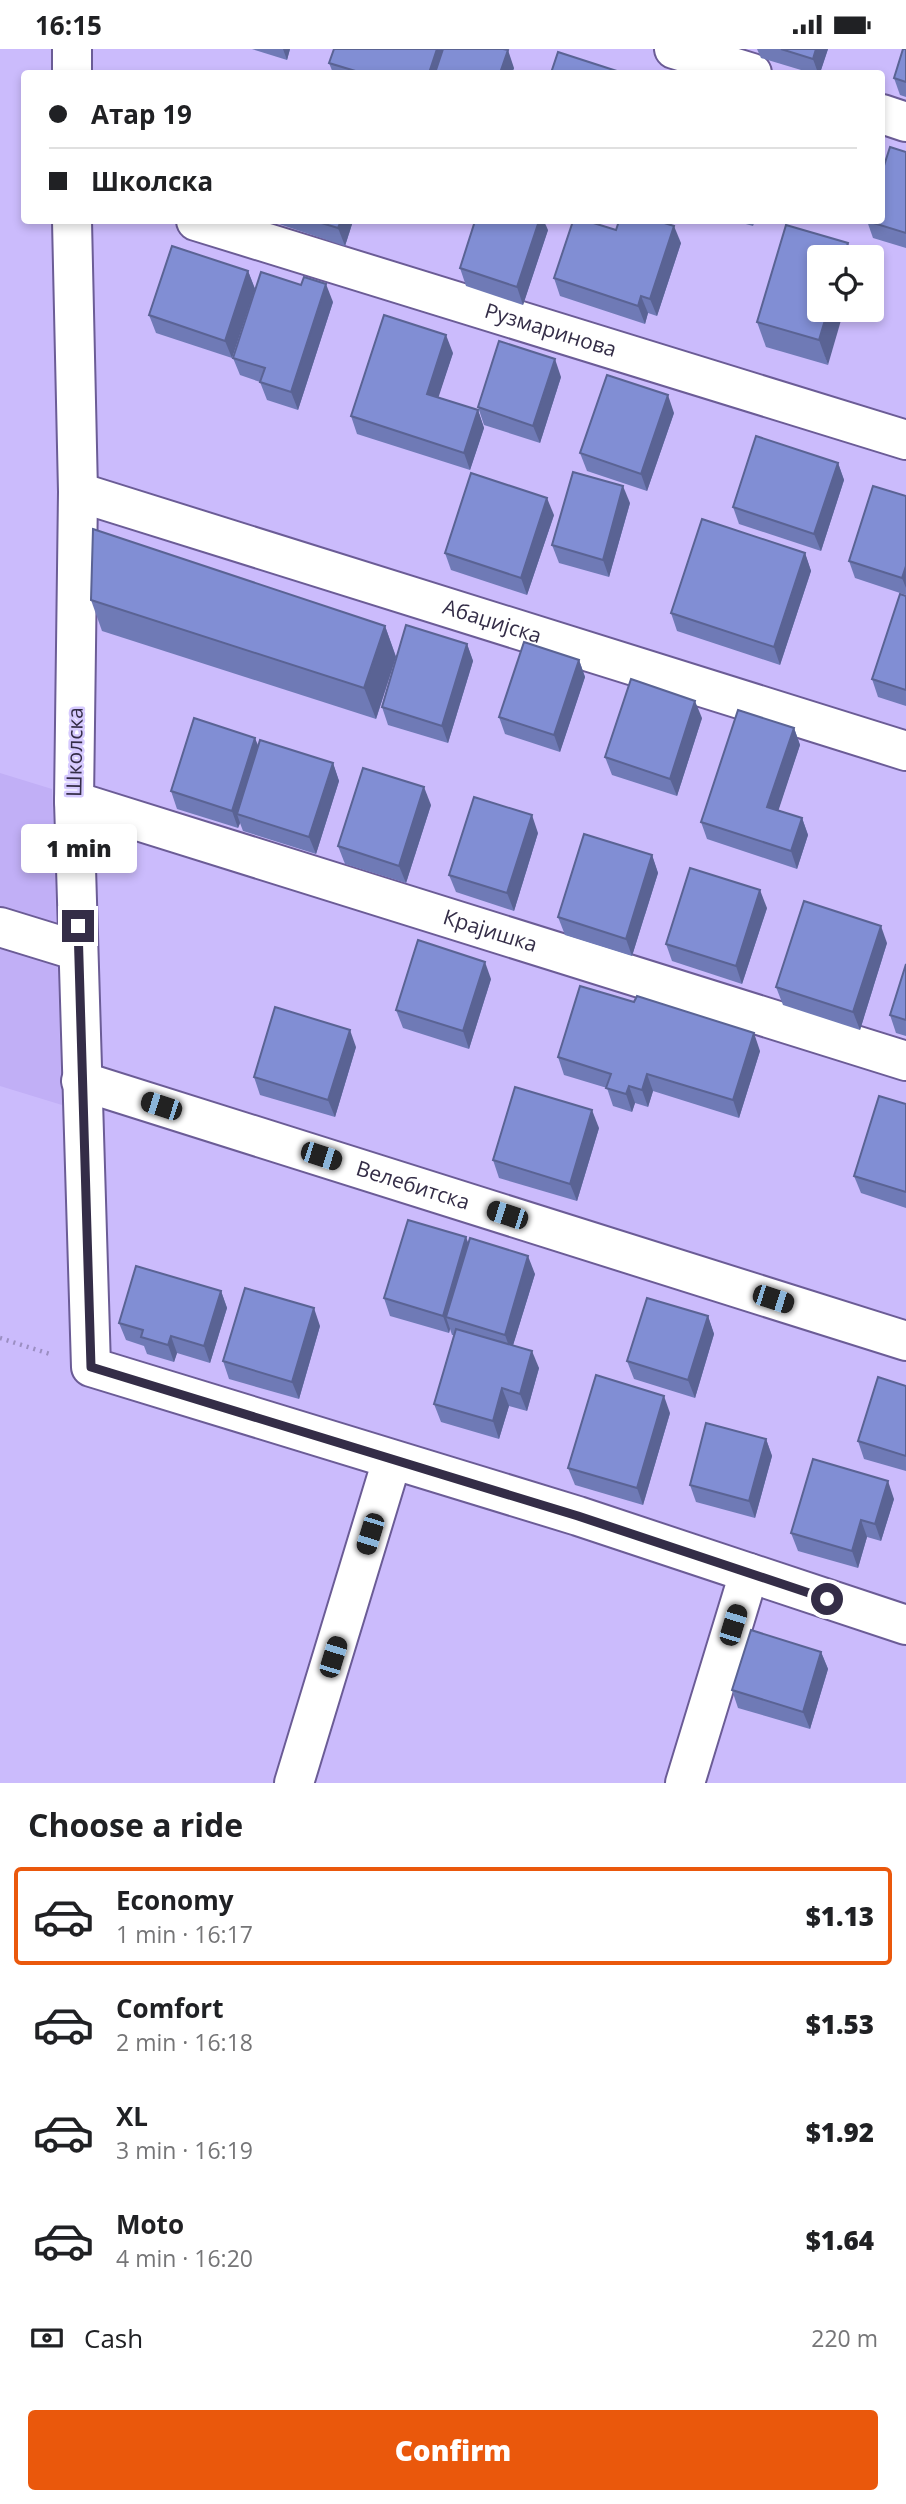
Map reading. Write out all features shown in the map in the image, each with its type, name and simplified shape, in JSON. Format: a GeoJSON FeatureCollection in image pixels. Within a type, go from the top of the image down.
{"type":"FeatureCollection","features":[{"type":"Feature","properties":{"kind":"street"},"geometry":{"type":"LineString","coordinates":[[72,49],[72,70]]}},
{"type":"Feature","properties":{"kind":"street"},"geometry":{"type":"LineString","coordinates":[[674,49],[742,70]]}},
{"type":"Feature","properties":{"kind":"street"},"geometry":{"type":"LineString","coordinates":[[885,115],[906,122]]}},
{"type":"Feature","properties":{"kind":"street","name":"Школска"},"geometry":{"type":"LineString","coordinates":[[72,224],[78,492],[74,801],[91,1367]]}},
{"type":"Feature","properties":{"kind":"street","name":"Рузмаринова"},"geometry":{"type":"LineString","coordinates":[[206,224],[906,440]]}},
{"type":"Feature","properties":{"kind":"street","name":"Абаџијска"},"geometry":{"type":"LineString","coordinates":[[78,492],[906,751]]}},
{"type":"Feature","properties":{"kind":"street","name":"Крајишка"},"geometry":{"type":"LineString","coordinates":[[74,801],[906,1061]]}},
{"type":"Feature","properties":{"kind":"street"},"geometry":{"type":"LineString","coordinates":[[0,927],[78,951]]}},
{"type":"Feature","properties":{"kind":"street","name":"Велебитска"},"geometry":{"type":"LineString","coordinates":[[81,1081],[906,1341]]}},
{"type":"Feature","properties":{"kind":"street"},"geometry":{"type":"LineString","coordinates":[[91,1367],[578,1516],[906,1625]]}},
{"type":"Feature","properties":{"kind":"street"},"geometry":{"type":"LineString","coordinates":[[293,1783],[392,1459]]}},
{"type":"Feature","properties":{"kind":"street"},"geometry":{"type":"LineString","coordinates":[[685,1783],[749,1573]]}},
{"type":"Feature","properties":{"kind":"path"},"geometry":{"type":"LineString","coordinates":[[0,1338],[91,1367]]}},
{"type":"Feature","properties":{"kind":"shaded area"},"geometry":{"type":"Polygon","coordinates":[[[0,773],[52,789],[62,1105],[0,1086],[0,773]]]}},
{"type":"Feature","properties":{"kind":"building"},"geometry":{"type":"Polygon","coordinates":[[[334,49],[437,49],[430,70],[352,70],[329,63],[334,49]]]}},
{"type":"Feature","properties":{"kind":"building"},"geometry":{"type":"Polygon","coordinates":[[[443,49],[508,50],[501,70],[436,70],[443,49]]]}},
{"type":"Feature","properties":{"kind":"building"},"geometry":{"type":"Polygon","coordinates":[[[781,49],[816,49],[813,59],[781,49]]]}},
{"type":"Feature","properties":{"kind":"building"},"geometry":{"type":"Polygon","coordinates":[[[903,49],[906,49],[906,82],[894,78],[903,49]]]}},
{"type":"Feature","properties":{"kind":"building"},"geometry":{"type":"Polygon","coordinates":[[[558,52],[614,70],[552,70],[558,52]]]}},
{"type":"Feature","properties":{"kind":"building"},"geometry":{"type":"Polygon","coordinates":[[[890,147],[906,152],[906,233],[877,224],[885,224],[885,163],[890,147]]]}},
{"type":"Feature","properties":{"kind":"building"},"geometry":{"type":"Polygon","coordinates":[[[474,224],[538,224],[517,287],[460,268],[474,224]]]}},
{"type":"Feature","properties":{"kind":"building"},"geometry":{"type":"Polygon","coordinates":[[[572,224],[597,224],[616,230],[618,224],[674,226],[650,299],[641,296],[638,306],[554,278],[572,224]]]}},
{"type":"Feature","properties":{"kind":"building"},"geometry":{"type":"Polygon","coordinates":[[[786,225],[848,243],[807,245],[807,322],[824,322],[819,340],[757,322],[786,225]]]}},
{"type":"Feature","properties":{"kind":"building"},"geometry":{"type":"Polygon","coordinates":[[[172,246],[248,271],[225,341],[149,315],[172,246]]]}},
{"type":"Feature","properties":{"kind":"building"},"geometry":{"type":"Polygon","coordinates":[[[261,272],[301,285],[304,277],[326,284],[291,392],[260,382],[265,368],[233,358],[261,272]]]}},
{"type":"Feature","properties":{"kind":"building"},"geometry":{"type":"Polygon","coordinates":[[[384,315],[446,335],[427,394],[478,410],[464,453],[351,416],[384,315]]]}},
{"type":"Feature","properties":{"kind":"building"},"geometry":{"type":"Polygon","coordinates":[[[499,341],[555,359],[533,426],[478,407],[499,341]]]}},
{"type":"Feature","properties":{"kind":"building"},"geometry":{"type":"Polygon","coordinates":[[[607,375],[668,395],[641,474],[580,453],[607,375]]]}},
{"type":"Feature","properties":{"kind":"building"},"geometry":{"type":"Polygon","coordinates":[[[756,436],[838,463],[814,534],[733,507],[756,436]]]}},
{"type":"Feature","properties":{"kind":"building"},"geometry":{"type":"Polygon","coordinates":[[[573,472],[623,486],[603,560],[552,545],[573,472]]]}},
{"type":"Feature","properties":{"kind":"building"},"geometry":{"type":"Polygon","coordinates":[[[471,473],[547,498],[521,578],[445,553],[471,473]]]}},
{"type":"Feature","properties":{"kind":"building"},"geometry":{"type":"Polygon","coordinates":[[[873,486],[906,496],[906,566],[902,578],[849,561],[873,486]]]}},
{"type":"Feature","properties":{"kind":"building"},"geometry":{"type":"Polygon","coordinates":[[[702,519],[805,553],[774,647],[671,613],[702,519]]]}},
{"type":"Feature","properties":{"kind":"building"},"geometry":{"type":"Polygon","coordinates":[[[93,529],[385,626],[364,688],[91,600],[93,529]]]}},
{"type":"Feature","properties":{"kind":"building"},"geometry":{"type":"Polygon","coordinates":[[[900,594],[906,596],[906,690],[872,679],[900,594]]]}},
{"type":"Feature","properties":{"kind":"building"},"geometry":{"type":"Polygon","coordinates":[[[406,625],[467,644],[442,726],[382,707],[406,625]]]}},
{"type":"Feature","properties":{"kind":"building"},"geometry":{"type":"Polygon","coordinates":[[[524,642],[579,660],[554,735],[499,717],[524,642]]]}},
{"type":"Feature","properties":{"kind":"building"},"geometry":{"type":"Polygon","coordinates":[[[631,679],[695,701],[670,779],[605,757],[631,679]]]}},
{"type":"Feature","properties":{"kind":"building"},"geometry":{"type":"Polygon","coordinates":[[[738,710],[794,728],[767,807],[802,818],[791,851],[701,822],[738,710]]]}},
{"type":"Feature","properties":{"kind":"building"},"geometry":{"type":"Polygon","coordinates":[[[194,718],[255,738],[232,811],[171,791],[194,718]]]}},
{"type":"Feature","properties":{"kind":"building"},"geometry":{"type":"Polygon","coordinates":[[[260,740],[333,763],[309,837],[237,814],[260,740]]]}},
{"type":"Feature","properties":{"kind":"building"},"geometry":{"type":"Polygon","coordinates":[[[363,768],[424,787],[399,866],[338,846],[363,768]]]}},
{"type":"Feature","properties":{"kind":"building"},"geometry":{"type":"Polygon","coordinates":[[[474,797],[532,815],[507,893],[449,875],[474,797]]]}},
{"type":"Feature","properties":{"kind":"building"},"geometry":{"type":"Polygon","coordinates":[[[584,834],[652,855],[626,939],[558,917],[584,834]]]}},
{"type":"Feature","properties":{"kind":"building"},"geometry":{"type":"Polygon","coordinates":[[[690,868],[760,890],[736,966],[666,944],[690,868]]]}},
{"type":"Feature","properties":{"kind":"building"},"geometry":{"type":"Polygon","coordinates":[[[804,901],[881,926],[853,1012],[776,987],[804,901]]]}},
{"type":"Feature","properties":{"kind":"building"},"geometry":{"type":"Polygon","coordinates":[[[418,940],[485,962],[463,1031],[396,1010],[418,940]]]}},
{"type":"Feature","properties":{"kind":"building"},"geometry":{"type":"Polygon","coordinates":[[[906,964],[906,1020],[890,1015],[906,964]]]}},
{"type":"Feature","properties":{"kind":"building"},"geometry":{"type":"Polygon","coordinates":[[[580,986],[634,1002],[637,996],[754,1033],[733,1100],[647,1074],[642,1090],[629,1086],[626,1094],[606,1088],[611,1074],[558,1057],[580,986]]]}},
{"type":"Feature","properties":{"kind":"building"},"geometry":{"type":"Polygon","coordinates":[[[275,1007],[350,1030],[328,1100],[254,1077],[275,1007]]]}},
{"type":"Feature","properties":{"kind":"building"},"geometry":{"type":"Polygon","coordinates":[[[515,1087],[592,1110],[570,1184],[493,1160],[515,1087]]]}},
{"type":"Feature","properties":{"kind":"building"},"geometry":{"type":"Polygon","coordinates":[[[879,1096],[906,1104],[906,1192],[854,1176],[879,1096]]]}},
{"type":"Feature","properties":{"kind":"building"},"geometry":{"type":"Polygon","coordinates":[[[408,1220],[466,1237],[443,1316],[384,1298],[408,1220]]]}},
{"type":"Feature","properties":{"kind":"building"},"geometry":{"type":"Polygon","coordinates":[[[470,1238],[528,1256],[505,1335],[446,1317],[470,1238]]]}},
{"type":"Feature","properties":{"kind":"building"},"geometry":{"type":"Polygon","coordinates":[[[136,1266],[221,1291],[204,1346],[171,1336],[168,1345],[141,1337],[143,1330],[119,1323],[136,1266]]]}},
{"type":"Feature","properties":{"kind":"building"},"geometry":{"type":"Polygon","coordinates":[[[245,1288],[314,1308],[292,1382],[223,1361],[245,1288]]]}},
{"type":"Feature","properties":{"kind":"building"},"geometry":{"type":"Polygon","coordinates":[[[647,1298],[708,1316],[688,1380],[627,1361],[647,1298]]]}},
{"type":"Feature","properties":{"kind":"building"},"geometry":{"type":"Polygon","coordinates":[[[456,1329],[532,1351],[520,1394],[502,1388],[493,1421],[434,1404],[456,1329]]]}},
{"type":"Feature","properties":{"kind":"building"},"geometry":{"type":"Polygon","coordinates":[[[596,1375],[664,1396],[637,1488],[568,1468],[596,1375]]]}},
{"type":"Feature","properties":{"kind":"building"},"geometry":{"type":"Polygon","coordinates":[[[878,1377],[906,1386],[906,1456],[858,1441],[878,1377]]]}},
{"type":"Feature","properties":{"kind":"building"},"geometry":{"type":"Polygon","coordinates":[[[706,1423],[766,1439],[749,1501],[690,1485],[706,1423]]]}},
{"type":"Feature","properties":{"kind":"building"},"geometry":{"type":"Polygon","coordinates":[[[813,1459],[888,1481],[875,1524],[861,1520],[852,1551],[791,1533],[813,1459]]]}},
{"type":"Feature","properties":{"kind":"building"},"geometry":{"type":"Polygon","coordinates":[[[751,1630],[821,1652],[803,1712],[732,1690],[751,1630]]]}},
{"type":"Feature","properties":{"kind":"route"},"geometry":{"type":"LineString","coordinates":[[78,926],[91,1367],[578,1516],[827,1599]]}}]}
